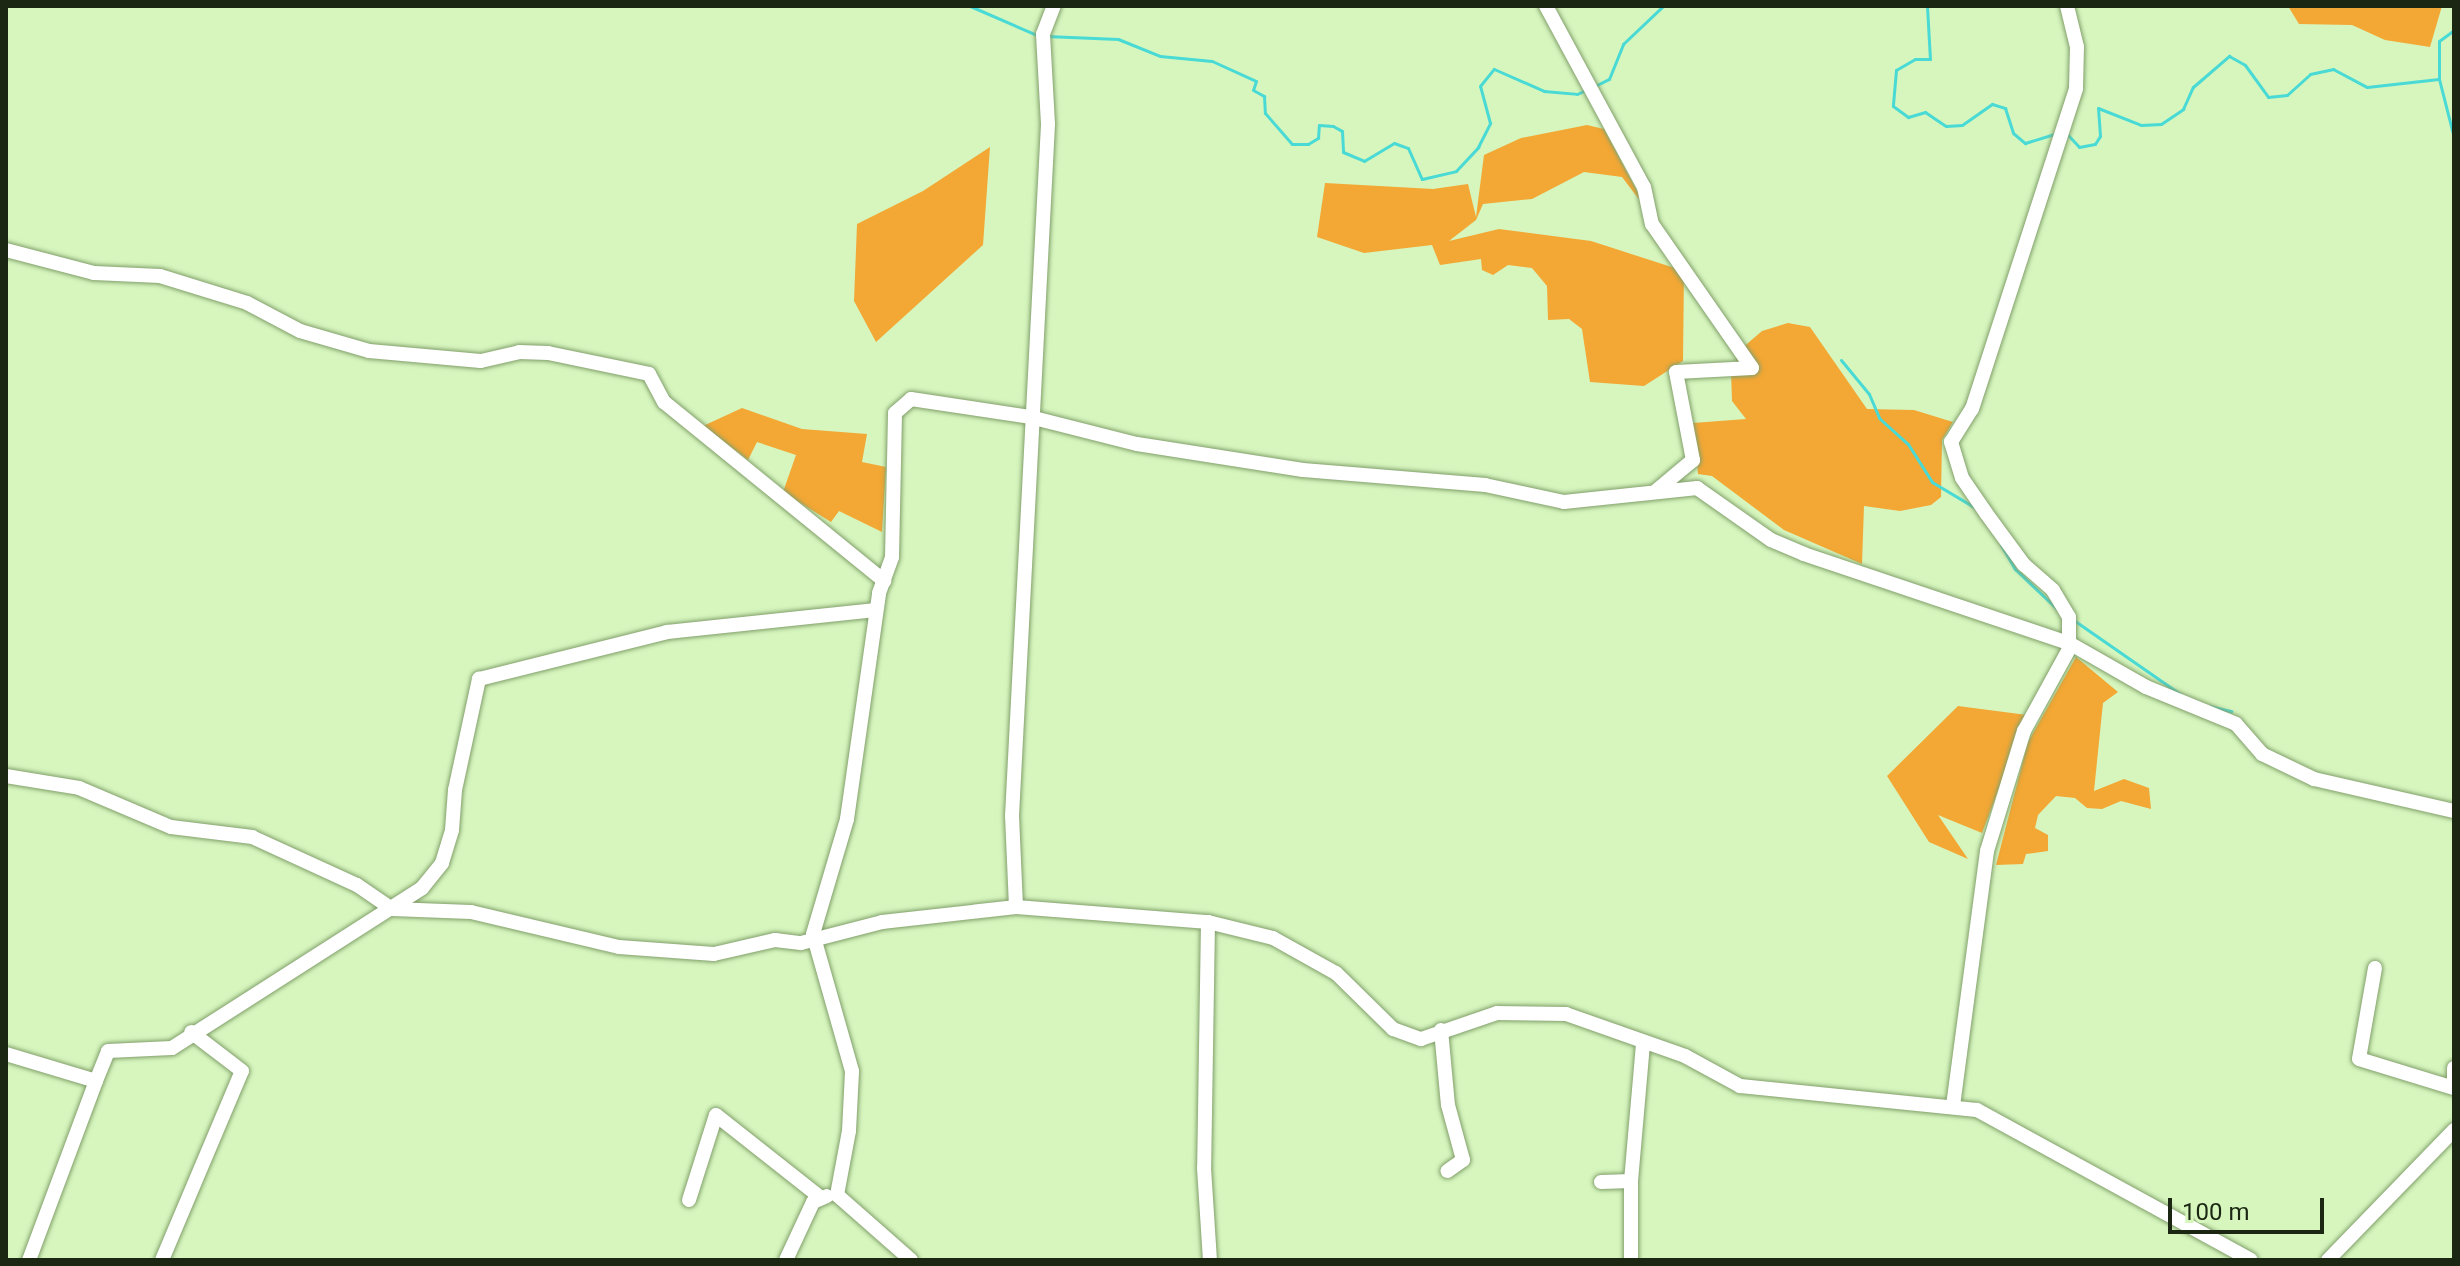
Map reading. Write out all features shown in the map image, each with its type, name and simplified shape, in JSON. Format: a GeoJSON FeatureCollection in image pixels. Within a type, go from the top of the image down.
{"type":"FeatureCollection","features":[{"type":"Feature","properties":{"kind":"street"},"geometry":{"type":"LineString","coordinates":[[1016,907],[1012,816],[1030,417],[1048,124],[1043,34],[1054,6]]}},
{"type":"Feature","properties":{"kind":"street"},"geometry":{"type":"LineString","coordinates":[[1546,6],[1644,187],[1652,224],[1752,368],[1676,372],[1693,460],[1657,490]]}},
{"type":"Feature","properties":{"kind":"street"},"geometry":{"type":"LineString","coordinates":[[1953,1106],[1987,851],[2024,731],[2069,643],[2069,610],[2024,565],[1986,513],[1962,478],[1951,442],[1972,409],[2076,88],[2077,47],[2067,6]]}},
{"type":"Feature","properties":{"kind":"street"},"geometry":{"type":"LineString","coordinates":[[6,250],[94,273],[160,276],[247,303],[300,331],[369,351],[481,361],[519,352],[548,353],[649,374],[664,402],[884,581]]}},
{"type":"Feature","properties":{"kind":"street"},"geometry":{"type":"LineString","coordinates":[[837,1195],[849,1131],[852,1071],[817,939],[816,918],[847,819],[876,610],[894,536],[895,413],[900,404],[911,399],[1030,417],[1137,444],[1303,470],[1485,485],[1564,502],[1697,488],[1771,540],[1804,554],[2069,643],[2146,687],[2236,724],[2262,754],[2314,779],[2454,811]]}},
{"type":"Feature","properties":{"kind":"street"},"geometry":{"type":"LineString","coordinates":[[29,1260],[108,1051],[172,1048],[191,1032],[392,909],[422,888],[442,863],[479,679],[667,632],[876,610]]}},
{"type":"Feature","properties":{"kind":"street"},"geometry":{"type":"LineString","coordinates":[[6,776],[79,788],[171,827],[252,837],[357,885],[392,909],[471,912],[565,937],[679,952],[714,954],[775,940],[817,939],[882,922],[1016,907],[1208,922],[1273,938],[1336,973],[1393,1029],[1421,1039],[1441,1030],[1524,1010],[1566,1014],[1643,1045],[1685,1056],[1740,1086],[1977,1110],[2021,1138],[2100,1173],[2251,1260]]}},
{"type":"Feature","properties":{"kind":"street"},"geometry":{"type":"LineString","coordinates":[[1208,922],[1204,1168],[1210,1260]]}},
{"type":"Feature","properties":{"kind":"street"},"geometry":{"type":"LineString","coordinates":[[2375,968],[2359,1059],[2454,1088]]}},
{"type":"Feature","properties":{"kind":"street"},"geometry":{"type":"LineString","coordinates":[[1441,1030],[1448,1105],[1463,1160],[1447,1171]]}},
{"type":"Feature","properties":{"kind":"street"},"geometry":{"type":"LineString","coordinates":[[162,1260],[242,1071],[191,1032]]}},
{"type":"Feature","properties":{"kind":"street"},"geometry":{"type":"LineString","coordinates":[[1631,1260],[1631,1181],[1643,1045]]}},
{"type":"Feature","properties":{"kind":"street"},"geometry":{"type":"LineString","coordinates":[[6,1054],[96,1081]]}},
{"type":"Feature","properties":{"kind":"street"},"geometry":{"type":"LineString","coordinates":[[2454,1068],[2454,1081]]}},
{"type":"Feature","properties":{"kind":"street"},"geometry":{"type":"LineString","coordinates":[[689,1200],[716,1115],[820,1197]]}},
{"type":"Feature","properties":{"kind":"street"},"geometry":{"type":"LineString","coordinates":[[2328,1260],[2454,1130]]}},
{"type":"Feature","properties":{"kind":"street"},"geometry":{"type":"LineString","coordinates":[[1601,1182],[1631,1181]]}},
{"type":"Feature","properties":{"kind":"street"},"geometry":{"type":"LineString","coordinates":[[786,1260],[813,1202],[820,1197],[837,1195],[911,1260]]}},
{"type":"Feature","properties":{"kind":"shaded area"},"geometry":{"type":"Polygon","coordinates":[[[2288,6],[2442,6],[2430,47],[2385,40],[2352,25],[2299,24],[2288,6]]]}},
{"type":"Feature","properties":{"kind":"shaded area"},"geometry":{"type":"Polygon","coordinates":[[[1587,125],[1604,129],[1647,210],[1622,177],[1584,172],[1532,199],[1483,204],[1476,220],[1449,241],[1499,229],[1591,241],[1684,271],[1683,361],[1644,386],[1590,382],[1582,329],[1569,319],[1548,320],[1547,286],[1532,268],[1508,265],[1493,275],[1482,270],[1481,259],[1440,265],[1432,245],[1364,253],[1317,237],[1325,183],[1433,189],[1468,184],[1476,217],[1484,155],[1521,138],[1587,125]]]}},
{"type":"Feature","properties":{"kind":"shaded area"},"geometry":{"type":"Polygon","coordinates":[[[990,147],[983,245],[876,342],[854,301],[857,224],[923,191],[990,147]]]}},
{"type":"Feature","properties":{"kind":"shaded area"},"geometry":{"type":"Polygon","coordinates":[[[1788,323],[1810,327],[1867,409],[1914,410],[1953,422],[1942,440],[1941,497],[1931,505],[1900,511],[1864,506],[1862,564],[1784,530],[1712,476],[1698,474],[1693,423],[1746,419],[1732,401],[1731,372],[1741,349],[1762,331],[1788,323]]]}},
{"type":"Feature","properties":{"kind":"shaded area"},"geometry":{"type":"Polygon","coordinates":[[[742,408],[802,429],[867,434],[862,462],[886,467],[882,532],[839,511],[831,522],[783,492],[796,455],[757,442],[748,460],[703,426],[742,408]]]}},
{"type":"Feature","properties":{"kind":"shaded area"},"geometry":{"type":"Polygon","coordinates":[[[2076,657],[2118,692],[2103,703],[2094,791],[2124,779],[2149,788],[2151,809],[2121,801],[2102,809],[2087,808],[2075,798],[2056,796],[2038,815],[2035,828],[2048,835],[2048,851],[2026,854],[2023,864],[1996,865],[2028,742],[2076,657]]]}},
{"type":"Feature","properties":{"kind":"shaded area"},"geometry":{"type":"Polygon","coordinates":[[[1958,706],[2027,715],[1982,833],[1938,815],[1968,859],[1929,842],[1887,776],[1958,706]]]}},
{"type":"Feature","properties":{"kind":"waterway"},"geometry":{"type":"LineString","coordinates":[[970,6],[1039,36]]}},
{"type":"Feature","properties":{"kind":"waterway"},"geometry":{"type":"LineString","coordinates":[[1593,87],[1609,79],[1623,44],[1663,6]]}},
{"type":"Feature","properties":{"kind":"waterway"},"geometry":{"type":"LineString","coordinates":[[1927,6],[1930,59],[1915,59],[1896,70],[1893,106],[1908,117],[1925,112],[1946,126],[1962,125],[1992,104],[2005,108],[2013,133],[2025,143],[2057,133]]}},
{"type":"Feature","properties":{"kind":"waterway"},"geometry":{"type":"LineString","coordinates":[[2439,79],[2439,41],[2454,30]]}},
{"type":"Feature","properties":{"kind":"waterway"},"geometry":{"type":"LineString","coordinates":[[1046,36],[1118,39],[1160,56],[1212,61],[1256,81],[1253,90],[1264,96],[1265,113],[1292,144],[1308,144],[1318,138],[1319,125],[1333,126],[1342,131],[1343,152],[1364,161],[1394,143],[1408,148],[1422,179],[1456,171],[1478,147],[1490,123],[1480,86],[1494,69],[1544,91],[1577,94],[1586,90]]}},
{"type":"Feature","properties":{"kind":"waterway"},"geometry":{"type":"LineString","coordinates":[[2068,135],[2079,147],[2095,144],[2100,136],[2098,108],[2141,125],[2161,124],[2183,109],[2193,87],[2229,56],[2245,65],[2268,97],[2287,95],[2310,74],[2333,69],[2367,87],[2439,79],[2454,138]]}},
{"type":"Feature","properties":{"kind":"waterway"},"geometry":{"type":"LineString","coordinates":[[1841,360],[1869,394],[1879,418],[1908,444],[1932,482],[1974,507]]}},
{"type":"Feature","properties":{"kind":"waterway"},"geometry":{"type":"LineString","coordinates":[[2001,545],[2015,569],[2058,610]]}},
{"type":"Feature","properties":{"kind":"waterway"},"geometry":{"type":"LineString","coordinates":[[2075,621],[2180,694]]}},
{"type":"Feature","properties":{"kind":"waterway"},"geometry":{"type":"LineString","coordinates":[[2209,706],[2231,711]]}}]}
